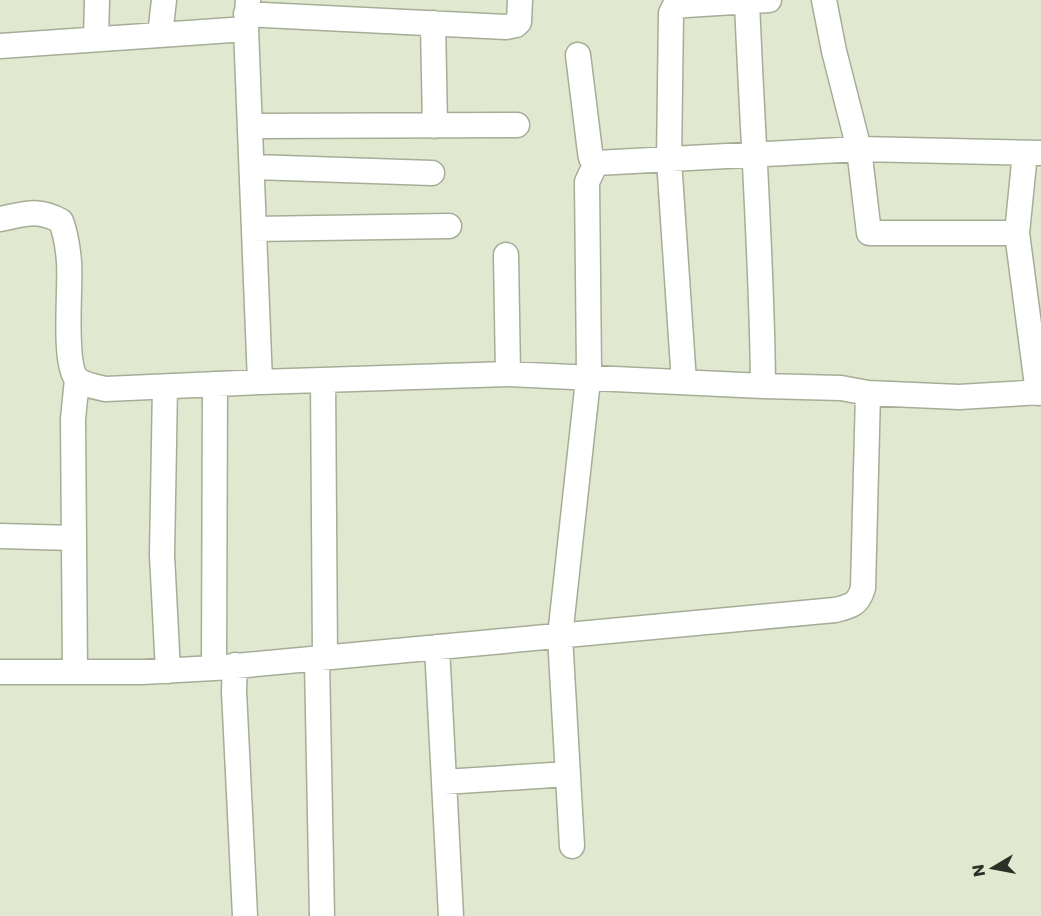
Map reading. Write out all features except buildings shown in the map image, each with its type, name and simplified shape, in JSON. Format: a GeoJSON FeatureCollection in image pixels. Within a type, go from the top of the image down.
{"type":"FeatureCollection","features":[{"type":"Feature","properties":{"kind":"street"},"geometry":{"type":"LineString","coordinates":[[96,39],[97,0]]}},
{"type":"Feature","properties":{"kind":"street"},"geometry":{"type":"LineString","coordinates":[[160,35],[164,0]]}},
{"type":"Feature","properties":{"kind":"street"},"geometry":{"type":"LineString","coordinates":[[0,46],[160,35],[247,14],[512,26],[519,22],[520,0]]}},
{"type":"Feature","properties":{"kind":"street"},"geometry":{"type":"LineString","coordinates":[[824,0],[858,149],[869,233],[1017,232]]}},
{"type":"Feature","properties":{"kind":"street"},"geometry":{"type":"LineString","coordinates":[[684,382],[669,160],[671,18],[674,7],[686,2],[758,1],[753,155],[762,297],[763,386]]}},
{"type":"Feature","properties":{"kind":"street"},"geometry":{"type":"LineString","coordinates":[[247,14],[260,382]]}},
{"type":"Feature","properties":{"kind":"street"},"geometry":{"type":"LineString","coordinates":[[433,23],[435,126]]}},
{"type":"Feature","properties":{"kind":"street"},"geometry":{"type":"LineString","coordinates":[[0,219],[36,211],[51,215],[61,221],[67,240],[69,264],[69,354],[72,370],[77,379],[93,387],[106,389],[508,374],[841,388],[868,393],[959,397],[1039,392],[1017,232],[1033,153],[858,149],[596,163],[591,158],[590,152],[578,55]]}},
{"type":"Feature","properties":{"kind":"street"},"geometry":{"type":"LineString","coordinates":[[250,126],[518,125]]}},
{"type":"Feature","properties":{"kind":"street"},"geometry":{"type":"LineString","coordinates":[[572,846],[560,636],[589,371],[587,182],[596,163]]}},
{"type":"Feature","properties":{"kind":"street"},"geometry":{"type":"LineString","coordinates":[[252,167],[432,173]]}},
{"type":"Feature","properties":{"kind":"street"},"geometry":{"type":"LineString","coordinates":[[254,229],[449,226]]}},
{"type":"Feature","properties":{"kind":"street"},"geometry":{"type":"LineString","coordinates":[[506,255],[508,374]]}},
{"type":"Feature","properties":{"kind":"street"},"geometry":{"type":"LineString","coordinates":[[75,672],[72,419],[77,379]]}},
{"type":"Feature","properties":{"kind":"street"},"geometry":{"type":"LineString","coordinates":[[323,380],[326,657]]}},
{"type":"Feature","properties":{"kind":"street"},"geometry":{"type":"LineString","coordinates":[[215,384],[225,667],[234,691],[245,916]]}},
{"type":"Feature","properties":{"kind":"street"},"geometry":{"type":"LineString","coordinates":[[165,387],[162,555],[168,671]]}},
{"type":"Feature","properties":{"kind":"street"},"geometry":{"type":"LineString","coordinates":[[0,672],[168,671],[225,667],[835,610],[851,606],[860,599],[863,588],[868,393]]}},
{"type":"Feature","properties":{"kind":"street"},"geometry":{"type":"LineString","coordinates":[[0,536],[74,538]]}},
{"type":"Feature","properties":{"kind":"street"},"geometry":{"type":"LineString","coordinates":[[437,648],[451,916]]}},
{"type":"Feature","properties":{"kind":"street"},"geometry":{"type":"LineString","coordinates":[[321,916],[317,662],[326,657]]}},
{"type":"Feature","properties":{"kind":"street"},"geometry":{"type":"LineString","coordinates":[[444,782],[568,774]]}}]}
